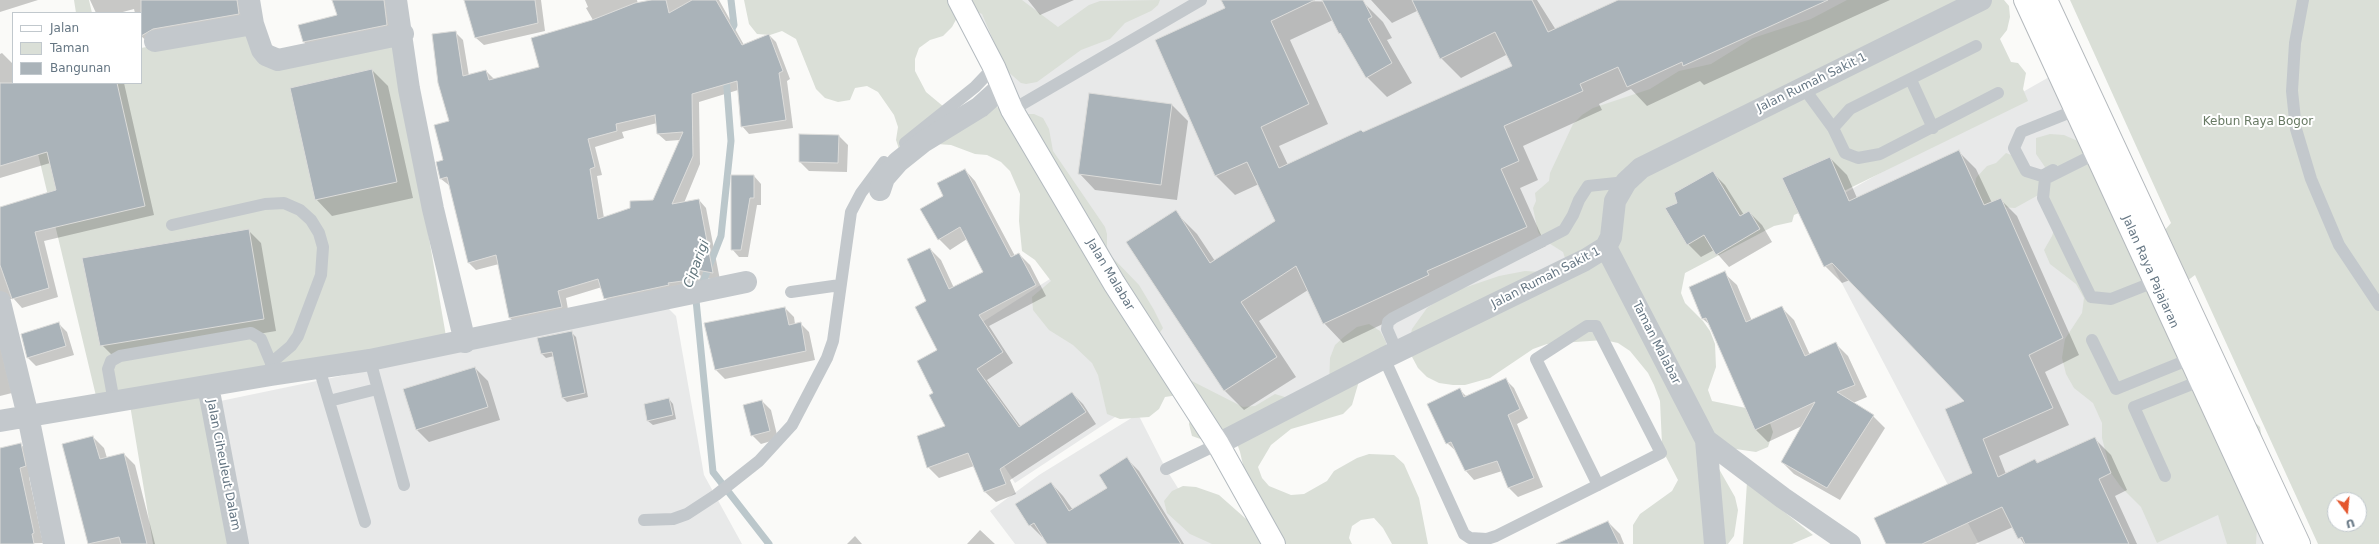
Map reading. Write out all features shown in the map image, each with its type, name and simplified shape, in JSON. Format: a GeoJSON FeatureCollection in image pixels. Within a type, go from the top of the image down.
{"type":"FeatureCollection","features":[{"type":"Feature","properties":{"kind":"main road","name":"Jalan Malabar"},"geometry":{"type":"LineString","coordinates":[[958,0],[994,67],[1001,88],[1012,110],[1114,283],[1218,444],[1274,544]]}},
{"type":"Feature","properties":{"kind":"main road","name":"Jalan Raya Pajajaran"},"geometry":{"type":"LineString","coordinates":[[2025,0],[2276,544]]}},
{"type":"Feature","properties":{"kind":"main road"},"geometry":{"type":"LineString","coordinates":[[2046,0],[2299,544]]}},
{"type":"Feature","properties":{"kind":"street"},"geometry":{"type":"LineString","coordinates":[[249,0],[253,24],[262,50],[272,58],[278,60],[403,34]]}},
{"type":"Feature","properties":{"kind":"street"},"geometry":{"type":"LineString","coordinates":[[396,0],[403,34],[409,89],[433,208],[465,342]]}},
{"type":"Feature","properties":{"kind":"street","name":"Jalan Rumah Sakit 1"},"geometry":{"type":"LineString","coordinates":[[1218,444],[1390,355],[1585,260],[1606,247],[1610,237],[1615,201],[1626,182],[1642,168],[1980,0]]}},
{"type":"Feature","properties":{"kind":"street"},"geometry":{"type":"LineString","coordinates":[[155,41],[253,24]]}},
{"type":"Feature","properties":{"kind":"street"},"geometry":{"type":"LineString","coordinates":[[880,190],[884,178],[898,162],[923,142],[980,107],[1001,88]]}},
{"type":"Feature","properties":{"kind":"street","name":"Taman Malabar"},"geometry":{"type":"LineString","coordinates":[[1606,247],[1706,440],[1715,544]]}},
{"type":"Feature","properties":{"kind":"street"},"geometry":{"type":"LineString","coordinates":[[0,421],[208,386],[271,369],[319,368],[370,360],[465,342],[746,282]]}},
{"type":"Feature","properties":{"kind":"street"},"geometry":{"type":"LineString","coordinates":[[0,302],[28,416],[54,544]]}},
{"type":"Feature","properties":{"kind":"street","name":"Jalan Ciheuleut Dalam"},"geometry":{"type":"LineString","coordinates":[[208,386],[238,544]]}},
{"type":"Feature","properties":{"kind":"street","name":"Taman Malabar"},"geometry":{"type":"LineString","coordinates":[[1706,440],[1847,544]]}},
{"type":"Feature","properties":{"kind":"lane"},"geometry":{"type":"LineString","coordinates":[[1012,110],[1201,0]]}},
{"type":"Feature","properties":{"kind":"lane"},"geometry":{"type":"LineString","coordinates":[[2303,0],[2295,43],[2292,91],[2296,129],[2311,179],[2339,245],[2379,305]]}},
{"type":"Feature","properties":{"kind":"lane"},"geometry":{"type":"LineString","coordinates":[[1833,128],[1850,108],[1911,80],[1976,46]]}},
{"type":"Feature","properties":{"kind":"lane"},"geometry":{"type":"LineString","coordinates":[[644,520],[673,519],[687,514],[734,482],[769,452],[792,425],[804,405],[827,358],[833,341],[837,324],[840,285],[851,212],[870,179],[894,152],[975,87],[994,67]]}},
{"type":"Feature","properties":{"kind":"lane"},"geometry":{"type":"LineString","coordinates":[[1911,80],[1933,128]]}},
{"type":"Feature","properties":{"kind":"lane"},"geometry":{"type":"LineString","coordinates":[[1803,87],[1833,128],[1845,153],[1858,158],[1880,154],[1933,128],[1998,93]]}},
{"type":"Feature","properties":{"kind":"lane"},"geometry":{"type":"LineString","coordinates":[[2076,110],[2021,132],[2014,148],[2026,170],[2042,176],[2095,151]]}},
{"type":"Feature","properties":{"kind":"lane"},"geometry":{"type":"LineString","coordinates":[[2095,151],[2045,179],[2043,198],[2091,297],[2111,298],[2154,282]]}},
{"type":"Feature","properties":{"kind":"lane"},"geometry":{"type":"LineString","coordinates":[[1598,485],[1536,359],[1587,326],[1593,324],[1600,331],[1661,452],[1598,485],[1496,536],[1487,539],[1467,538],[1390,355],[1387,330],[1388,322],[1393,318],[1564,230],[1574,215],[1579,200],[1588,186],[1626,182]]}},
{"type":"Feature","properties":{"kind":"lane"},"geometry":{"type":"LineString","coordinates":[[172,225],[265,204],[284,203],[300,210],[311,220],[319,233],[323,247],[321,275],[298,336],[271,369]]}},
{"type":"Feature","properties":{"kind":"lane"},"geometry":{"type":"LineString","coordinates":[[791,292],[840,285]]}},
{"type":"Feature","properties":{"kind":"lane"},"geometry":{"type":"LineString","coordinates":[[114,402],[108,369],[111,361],[120,356],[251,333],[261,339],[271,369]]}},
{"type":"Feature","properties":{"kind":"lane"},"geometry":{"type":"LineString","coordinates":[[2092,340],[2116,389],[2190,359]]}},
{"type":"Feature","properties":{"kind":"lane"},"geometry":{"type":"LineString","coordinates":[[370,360],[404,485]]}},
{"type":"Feature","properties":{"kind":"lane"},"geometry":{"type":"LineString","coordinates":[[319,368],[365,522]]}},
{"type":"Feature","properties":{"kind":"lane"},"geometry":{"type":"LineString","coordinates":[[2165,476],[2134,407],[2200,381]]}},
{"type":"Feature","properties":{"kind":"lane"},"geometry":{"type":"LineString","coordinates":[[329,401],[377,389]]}},
{"type":"Feature","properties":{"kind":"lane"},"geometry":{"type":"LineString","coordinates":[[1166,469],[1218,444]]}},
{"type":"Feature","properties":{"kind":"shaded area"},"geometry":{"type":"Polygon","coordinates":[[[959,0],[1981,0],[1611,237],[1218,444],[959,0]]]}},
{"type":"Feature","properties":{"kind":"shaded area"},"geometry":{"type":"Polygon","coordinates":[[[2058,72],[2275,544],[1979,544],[1806,215],[2058,72]]]}},
{"type":"Feature","properties":{"kind":"shaded area"},"geometry":{"type":"Polygon","coordinates":[[[1053,277],[1132,406],[1015,483],[979,427],[948,344],[1053,277]]]}},
{"type":"Feature","properties":{"kind":"shaded area"},"geometry":{"type":"Polygon","coordinates":[[[668,308],[676,316],[704,475],[742,544],[233,544],[206,404],[668,308]]]}},
{"type":"Feature","properties":{"kind":"shaded area"},"geometry":{"type":"Polygon","coordinates":[[[1138,414],[1166,469],[1213,544],[1015,544],[990,511],[1039,475],[1138,414]]]}},
{"type":"Feature","properties":{"kind":"green space"},"geometry":{"type":"Polygon","coordinates":[[[74,0],[89,0],[92,12],[76,12],[74,0]]]}},
{"type":"Feature","properties":{"kind":"green space"},"geometry":{"type":"Polygon","coordinates":[[[744,0],[1022,0],[1058,27],[1089,5],[1100,1],[1160,0],[1158,5],[1151,11],[1125,23],[1110,39],[1081,50],[1037,82],[1026,84],[1021,83],[1006,70],[982,14],[969,8],[958,16],[952,27],[943,36],[930,40],[919,48],[915,59],[915,71],[926,92],[944,107],[954,112],[990,102],[1011,117],[1022,114],[1034,114],[1043,118],[1049,129],[1053,151],[1105,227],[1107,234],[1107,247],[1112,257],[1139,285],[1163,328],[1152,344],[1180,375],[1243,407],[1255,406],[1275,394],[1298,401],[1329,387],[1330,358],[1335,345],[1345,336],[1357,327],[1369,324],[1380,331],[1386,342],[1386,354],[1359,381],[1352,405],[1343,414],[1291,429],[1271,445],[1258,467],[1262,478],[1269,486],[1291,495],[1304,494],[1327,481],[1334,471],[1357,458],[1369,454],[1394,455],[1404,464],[1419,498],[1428,544],[1392,544],[1383,528],[1374,518],[1361,520],[1352,526],[1349,538],[1352,544],[1212,544],[1190,534],[1167,513],[1164,501],[1172,491],[1183,486],[1196,487],[1219,495],[1245,518],[1257,525],[1240,452],[1234,435],[1206,441],[1192,436],[1189,424],[1192,412],[1178,395],[1165,397],[1159,409],[1149,417],[1120,419],[1107,414],[1098,375],[1092,363],[1073,345],[1049,330],[1033,310],[1032,297],[1051,281],[1035,260],[1022,251],[1019,221],[1020,194],[1010,171],[1001,162],[987,155],[975,154],[951,145],[937,144],[900,152],[896,140],[898,127],[894,115],[878,92],[867,86],[855,88],[850,100],[838,102],[825,98],[816,89],[796,39],[782,31],[770,35],[757,34],[749,24],[744,0]]]}},
{"type":"Feature","properties":{"kind":"green space"},"geometry":{"type":"Polygon","coordinates":[[[1847,0],[2004,0],[2009,6],[2010,17],[2007,30],[2000,39],[2011,62],[2018,63],[2026,73],[2023,89],[2028,101],[1794,215],[1792,222],[1774,226],[1685,273],[1681,293],[1685,303],[1703,321],[1710,331],[1715,344],[1716,367],[1708,390],[1712,401],[1746,408],[1769,420],[1773,432],[1768,447],[1756,452],[1729,448],[1720,457],[1719,469],[1735,497],[1738,510],[1734,536],[1728,544],[1633,544],[1633,525],[1640,514],[1672,491],[1678,480],[1666,457],[1662,444],[1660,401],[1648,373],[1630,351],[1618,343],[1604,340],[1547,344],[1533,349],[1490,378],[1465,385],[1453,385],[1439,383],[1427,377],[1418,368],[1411,355],[1409,342],[1412,329],[1427,308],[1449,293],[1499,276],[1525,271],[1541,272],[1565,258],[1563,252],[1544,240],[1538,232],[1533,208],[1536,201],[1535,193],[1549,181],[1550,173],[1573,124],[1582,115],[1593,108],[1650,89],[1679,71],[1711,64],[1753,38],[1811,19],[1847,0]]]}},
{"type":"Feature","properties":{"kind":"green space","name":"Kebun Raya Bogor"},"geometry":{"type":"Polygon","coordinates":[[[2070,0],[2379,0],[2379,544],[2318,544],[2195,275],[2187,281],[2248,416],[2260,427],[2262,440],[2256,544],[2227,544],[2218,515],[2157,543],[2141,507],[2121,487],[2111,473],[2102,438],[2102,423],[2093,403],[2074,388],[2066,374],[2062,358],[2065,339],[2082,313],[2084,298],[2076,284],[2050,264],[2044,250],[2052,236],[2057,221],[2042,193],[2015,208],[1967,205],[1974,193],[1976,178],[1987,166],[1996,163],[2006,153],[2019,158],[2036,179],[2045,167],[2036,154],[2036,138],[2050,134],[2064,135],[2094,148],[2157,239],[2171,223],[2070,0]]]}},
{"type":"Feature","properties":{"kind":"green space"},"geometry":{"type":"Polygon","coordinates":[[[239,30],[252,31],[260,59],[393,30],[447,342],[96,396],[21,84],[142,84],[142,48],[239,30]]]}},
{"type":"Feature","properties":{"kind":"green space"},"geometry":{"type":"Polygon","coordinates":[[[199,394],[230,544],[153,544],[130,405],[199,394]]]}},
{"type":"Feature","properties":{"kind":"green space"},"geometry":{"type":"Polygon","coordinates":[[[1747,482],[1813,535],[1792,544],[1743,544],[1747,482]]]}},
{"type":"Feature","properties":{"kind":"building"},"geometry":{"type":"Polygon","coordinates":[[[141,0],[237,0],[239,14],[153,29],[142,35],[141,0]]]}},
{"type":"Feature","properties":{"kind":"building"},"geometry":{"type":"Polygon","coordinates":[[[332,0],[384,0],[387,25],[303,42],[298,25],[337,15],[332,0]]]}},
{"type":"Feature","properties":{"kind":"building"},"geometry":{"type":"Polygon","coordinates":[[[464,0],[535,0],[538,23],[475,38],[464,0]]]}},
{"type":"Feature","properties":{"kind":"building"},"geometry":{"type":"Polygon","coordinates":[[[651,0],[666,0],[669,13],[692,0],[716,0],[742,45],[769,34],[783,71],[779,73],[786,120],[741,127],[737,81],[692,94],[693,156],[672,204],[699,199],[713,273],[697,270],[697,279],[668,283],[669,285],[604,299],[598,279],[558,291],[562,307],[509,318],[496,255],[468,263],[447,177],[440,179],[436,162],[443,160],[434,125],[449,121],[438,83],[432,34],[456,31],[463,76],[486,70],[489,80],[539,67],[531,38],[592,20],[635,3],[651,0]],[[655,115],[616,124],[617,131],[588,139],[595,167],[590,169],[598,219],[630,208],[630,201],[653,200],[683,132],[657,134],[655,115]]]}},
{"type":"Feature","properties":{"kind":"building"},"geometry":{"type":"Polygon","coordinates":[[[1221,0],[1315,0],[1271,21],[1309,104],[1261,127],[1279,168],[1361,130],[1363,132],[1512,66],[1495,32],[1440,59],[1412,0],[1532,0],[1548,32],[1618,0],[1828,0],[1683,66],[1682,62],[1627,87],[1618,67],[1580,84],[1583,91],[1504,126],[1519,161],[1501,169],[1527,227],[1427,271],[1429,275],[1323,324],[1296,266],[1241,302],[1277,357],[1224,391],[1126,242],[1176,210],[1210,263],[1275,221],[1247,162],[1215,176],[1155,40],[1225,8],[1221,0]]]}},
{"type":"Feature","properties":{"kind":"building"},"geometry":{"type":"Polygon","coordinates":[[[1322,0],[1363,0],[1372,17],[1368,19],[1392,63],[1366,78],[1340,33],[1339,34],[1322,0]]]}},
{"type":"Feature","properties":{"kind":"building"},"geometry":{"type":"Polygon","coordinates":[[[372,69],[397,182],[315,200],[290,88],[372,69]]]}},
{"type":"Feature","properties":{"kind":"building"},"geometry":{"type":"Polygon","coordinates":[[[0,83],[117,84],[145,206],[35,232],[49,288],[12,299],[0,265],[0,207],[56,190],[47,152],[0,166],[0,83]]]}},
{"type":"Feature","properties":{"kind":"building"},"geometry":{"type":"Polygon","coordinates":[[[1089,93],[1172,104],[1161,185],[1078,174],[1089,93]]]}},
{"type":"Feature","properties":{"kind":"building"},"geometry":{"type":"Polygon","coordinates":[[[799,134],[839,135],[838,163],[799,162],[799,134]]]}},
{"type":"Feature","properties":{"kind":"building"},"geometry":{"type":"Polygon","coordinates":[[[1959,150],[1984,205],[2001,198],[2063,338],[2029,355],[2053,408],[1983,439],[1998,477],[2035,459],[2037,463],[2095,437],[2111,473],[2099,479],[2129,544],[2025,544],[2022,537],[2018,539],[2002,507],[1922,544],[1886,544],[1874,518],[1972,473],[1945,409],[1964,401],[1832,263],[1824,267],[1782,178],[1830,157],[1849,201],[1959,150]]]}},
{"type":"Feature","properties":{"kind":"building"},"geometry":{"type":"Polygon","coordinates":[[[965,169],[1011,257],[1019,253],[1036,285],[979,315],[1003,352],[977,369],[1019,427],[1072,392],[1086,412],[1000,469],[1006,484],[984,492],[968,453],[927,468],[917,436],[945,426],[929,395],[933,393],[917,361],[937,350],[915,307],[926,301],[907,259],[930,248],[949,289],[983,272],[960,227],[938,240],[920,209],[943,196],[937,183],[965,169]]]}},
{"type":"Feature","properties":{"kind":"building"},"geometry":{"type":"Polygon","coordinates":[[[1713,171],[1740,216],[1749,211],[1760,229],[1716,255],[1704,235],[1687,245],[1665,208],[1677,203],[1674,193],[1713,171]]]}},
{"type":"Feature","properties":{"kind":"building"},"geometry":{"type":"Polygon","coordinates":[[[731,175],[754,175],[754,198],[750,198],[741,250],[731,250],[731,175]]]}},
{"type":"Feature","properties":{"kind":"building"},"geometry":{"type":"Polygon","coordinates":[[[249,229],[264,319],[100,346],[82,258],[249,229]]]}},
{"type":"Feature","properties":{"kind":"building"},"geometry":{"type":"Polygon","coordinates":[[[1725,271],[1746,322],[1782,306],[1805,356],[1836,342],[1855,385],[1837,392],[1874,415],[1827,488],[1781,462],[1815,402],[1755,430],[1706,318],[1702,319],[1689,287],[1725,271]]]}},
{"type":"Feature","properties":{"kind":"building"},"geometry":{"type":"Polygon","coordinates":[[[785,307],[789,325],[801,322],[806,351],[715,370],[704,323],[785,307]]]}},
{"type":"Feature","properties":{"kind":"building"},"geometry":{"type":"Polygon","coordinates":[[[59,322],[66,346],[27,358],[21,334],[59,322]]]}},
{"type":"Feature","properties":{"kind":"building"},"geometry":{"type":"Polygon","coordinates":[[[572,331],[585,393],[562,398],[552,352],[541,354],[537,338],[572,331]]]}},
{"type":"Feature","properties":{"kind":"building"},"geometry":{"type":"Polygon","coordinates":[[[475,367],[488,407],[416,430],[403,389],[475,367]]]}},
{"type":"Feature","properties":{"kind":"building"},"geometry":{"type":"Polygon","coordinates":[[[1506,378],[1520,409],[1508,415],[1534,478],[1508,488],[1497,461],[1465,471],[1451,442],[1446,444],[1427,404],[1460,388],[1464,397],[1506,378]]]}},
{"type":"Feature","properties":{"kind":"building"},"geometry":{"type":"Polygon","coordinates":[[[669,398],[673,415],[647,421],[644,404],[669,398]]]}},
{"type":"Feature","properties":{"kind":"building"},"geometry":{"type":"Polygon","coordinates":[[[762,400],[770,431],[751,436],[743,405],[762,400]]]}},
{"type":"Feature","properties":{"kind":"building"},"geometry":{"type":"Polygon","coordinates":[[[93,436],[100,459],[124,453],[147,544],[121,544],[119,537],[88,544],[62,444],[93,436]]]}},
{"type":"Feature","properties":{"kind":"building"},"geometry":{"type":"Polygon","coordinates":[[[21,443],[26,466],[20,468],[34,533],[32,534],[34,544],[0,544],[0,448],[21,443]]]}},
{"type":"Feature","properties":{"kind":"building"},"geometry":{"type":"Polygon","coordinates":[[[1127,457],[1181,544],[1047,544],[1034,523],[1029,526],[1015,504],[1051,482],[1069,511],[1107,488],[1099,475],[1127,457]]]}},
{"type":"Feature","properties":{"kind":"building"},"geometry":{"type":"Polygon","coordinates":[[[1608,521],[1619,544],[1556,544],[1608,521]]]}},
{"type":"Feature","properties":{"kind":"waterway","name":"Ciparigi"},"geometry":{"type":"LineString","coordinates":[[728,36],[734,25],[731,0]]}},
{"type":"Feature","properties":{"kind":"waterway","name":"Ciparigi"},"geometry":{"type":"LineString","coordinates":[[726,76],[731,141],[721,236],[696,300],[713,472],[769,544]]}}]}
